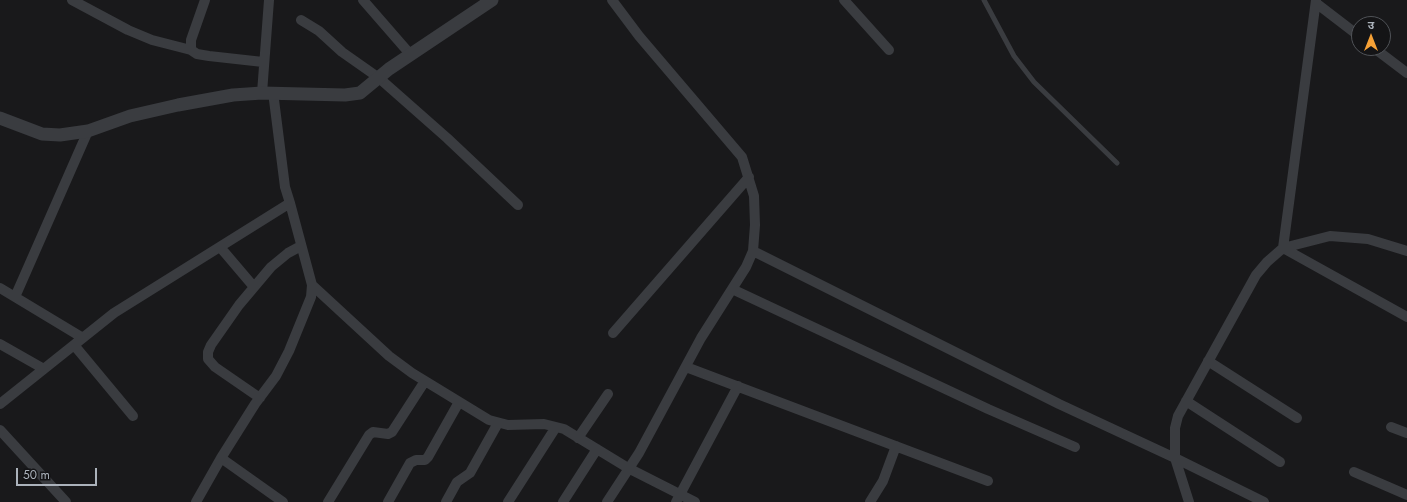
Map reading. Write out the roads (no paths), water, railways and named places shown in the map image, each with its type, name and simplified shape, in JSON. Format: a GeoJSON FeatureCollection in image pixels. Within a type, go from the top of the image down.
{"type":"FeatureCollection","features":[{"type":"Feature","properties":{"kind":"street"},"geometry":{"type":"LineString","coordinates":[[72,0],[128,30],[152,40],[191,50],[197,54],[263,62]]}},
{"type":"Feature","properties":{"kind":"street"},"geometry":{"type":"LineString","coordinates":[[191,50],[191,40],[205,0]]}},
{"type":"Feature","properties":{"kind":"street"},"geometry":{"type":"LineString","coordinates":[[198,501],[220,458],[276,376],[289,351],[311,297],[312,285],[285,187],[267,93],[263,62],[268,26],[269,0]]}},
{"type":"Feature","properties":{"kind":"street"},"geometry":{"type":"LineString","coordinates":[[363,0],[410,54]]}},
{"type":"Feature","properties":{"kind":"street"},"geometry":{"type":"LineString","coordinates":[[607,502],[639,452],[701,338],[732,289],[753,251],[754,196],[742,157],[639,36],[612,0]]}},
{"type":"Feature","properties":{"kind":"street"},"geometry":{"type":"LineString","coordinates":[[844,0],[889,50]]}},
{"type":"Feature","properties":{"kind":"street"},"geometry":{"type":"LineString","coordinates":[[1316,0],[1316,3],[1351,30]]}},
{"type":"Feature","properties":{"kind":"street"},"geometry":{"type":"LineString","coordinates":[[1282,248],[1316,0]]}},
{"type":"Feature","properties":{"kind":"street"},"geometry":{"type":"LineString","coordinates":[[0,118],[42,134],[60,135],[88,131],[130,116],[233,95],[267,93],[345,95],[360,93],[410,54],[485,2]]}},
{"type":"Feature","properties":{"kind":"street"},"geometry":{"type":"LineString","coordinates":[[301,20],[319,31],[342,52],[379,78],[447,138],[518,205]]}},
{"type":"Feature","properties":{"kind":"street"},"geometry":{"type":"LineString","coordinates":[[1385,56],[1407,73]]}},
{"type":"Feature","properties":{"kind":"street"},"geometry":{"type":"LineString","coordinates":[[15,297],[88,131]]}},
{"type":"Feature","properties":{"kind":"street"},"geometry":{"type":"LineString","coordinates":[[613,332],[749,177]]}},
{"type":"Feature","properties":{"kind":"street"},"geometry":{"type":"LineString","coordinates":[[0,404],[114,313],[290,203]]}},
{"type":"Feature","properties":{"kind":"street"},"geometry":{"type":"LineString","coordinates":[[1189,502],[1175,458],[1175,428],[1178,416],[1256,275],[1266,262],[1282,248],[1330,236],[1368,239],[1407,252]]}},
{"type":"Feature","properties":{"kind":"street"},"geometry":{"type":"LineString","coordinates":[[260,398],[216,367],[208,359],[208,352],[211,345],[239,304],[271,267],[288,253],[301,246]]}},
{"type":"Feature","properties":{"kind":"street"},"geometry":{"type":"LineString","coordinates":[[220,247],[254,287]]}},
{"type":"Feature","properties":{"kind":"street"},"geometry":{"type":"LineString","coordinates":[[1282,248],[1407,317]]}},
{"type":"Feature","properties":{"kind":"street"},"geometry":{"type":"LineString","coordinates":[[753,251],[1058,404],[1175,458],[1264,502]]}},
{"type":"Feature","properties":{"kind":"street"},"geometry":{"type":"LineString","coordinates":[[312,285],[388,356],[459,402],[498,423],[544,424],[564,429],[678,498],[695,502]]}},
{"type":"Feature","properties":{"kind":"street"},"geometry":{"type":"LineString","coordinates":[[0,288],[83,338]]}},
{"type":"Feature","properties":{"kind":"street"},"geometry":{"type":"LineString","coordinates":[[732,289],[988,409],[1075,447]]}},
{"type":"Feature","properties":{"kind":"street"},"geometry":{"type":"LineString","coordinates":[[0,344],[44,369]]}},
{"type":"Feature","properties":{"kind":"street"},"geometry":{"type":"LineString","coordinates":[[74,345],[133,416]]}},
{"type":"Feature","properties":{"kind":"street"},"geometry":{"type":"LineString","coordinates":[[1208,361],[1297,418]]}},
{"type":"Feature","properties":{"kind":"street"},"geometry":{"type":"LineString","coordinates":[[687,364],[738,386],[988,481]]}},
{"type":"Feature","properties":{"kind":"street"},"geometry":{"type":"LineString","coordinates":[[328,502],[369,435],[372,432],[388,434],[392,432],[425,381]]}},
{"type":"Feature","properties":{"kind":"street"},"geometry":{"type":"LineString","coordinates":[[678,498],[738,386]]}},
{"type":"Feature","properties":{"kind":"street"},"geometry":{"type":"LineString","coordinates":[[578,438],[608,394]]}},
{"type":"Feature","properties":{"kind":"street"},"geometry":{"type":"LineString","coordinates":[[1186,401],[1280,462]]}},
{"type":"Feature","properties":{"kind":"street"},"geometry":{"type":"LineString","coordinates":[[388,502],[410,464],[416,460],[425,460],[428,457],[459,402]]}},
{"type":"Feature","properties":{"kind":"street"},"geometry":{"type":"LineString","coordinates":[[446,502],[460,479],[468,476],[470,473],[498,423]]}},
{"type":"Feature","properties":{"kind":"street"},"geometry":{"type":"LineString","coordinates":[[1392,426],[1407,433]]}},
{"type":"Feature","properties":{"kind":"street"},"geometry":{"type":"LineString","coordinates":[[508,502],[556,427]]}},
{"type":"Feature","properties":{"kind":"street"},"geometry":{"type":"LineString","coordinates":[[0,430],[66,502]]}},
{"type":"Feature","properties":{"kind":"street"},"geometry":{"type":"LineString","coordinates":[[870,502],[883,481],[896,446]]}},
{"type":"Feature","properties":{"kind":"street"},"geometry":{"type":"LineString","coordinates":[[563,502],[597,449]]}},
{"type":"Feature","properties":{"kind":"street"},"geometry":{"type":"LineString","coordinates":[[220,458],[283,502]]}},
{"type":"Feature","properties":{"kind":"street"},"geometry":{"type":"LineString","coordinates":[[1354,472],[1407,495]]}},
{"type":"Feature","properties":{"kind":"lane"},"geometry":{"type":"LineString","coordinates":[[984,0],[1014,56],[1034,82],[1117,163]]}}]}
